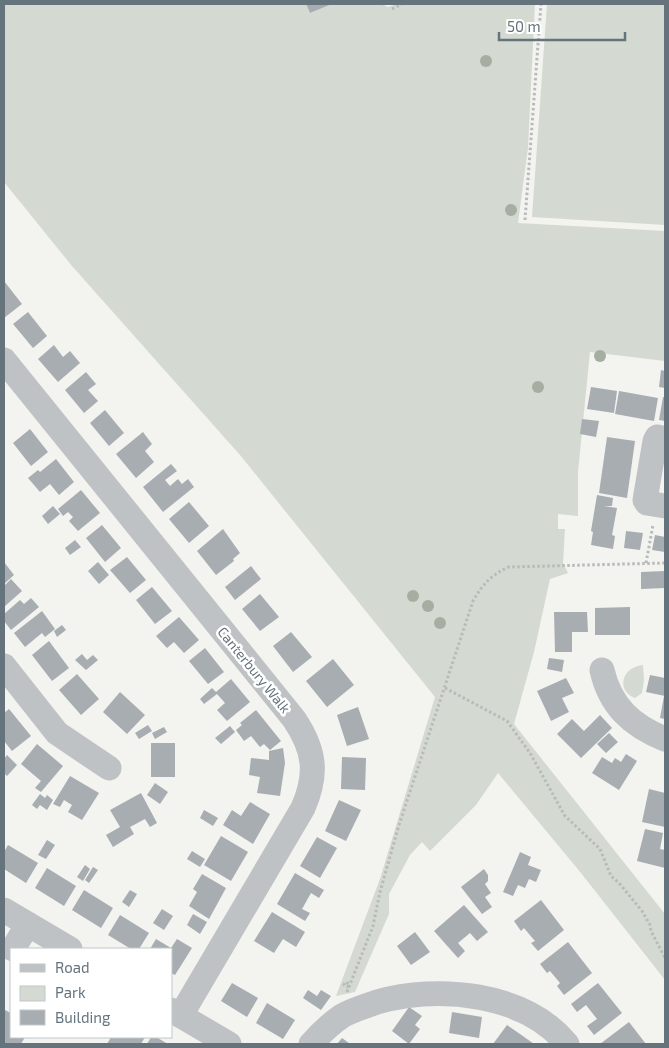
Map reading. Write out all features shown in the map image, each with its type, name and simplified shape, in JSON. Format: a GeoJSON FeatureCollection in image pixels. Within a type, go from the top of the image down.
{"type":"FeatureCollection","features":[{"type":"Feature","properties":{"kind":"street","name":"Canterbury Walk"},"geometry":{"type":"LineString","coordinates":[[4,360],[294,719],[302,731],[311,754],[312,778],[309,794],[303,808],[176,1012]]}},
{"type":"Feature","properties":{"kind":"street"},"geometry":{"type":"LineString","coordinates":[[658,505],[647,503],[645,500],[655,441],[657,437],[665,438]]}},
{"type":"Feature","properties":{"kind":"street"},"geometry":{"type":"LineString","coordinates":[[4,666],[57,733],[109,768]]}},
{"type":"Feature","properties":{"kind":"street"},"geometry":{"type":"LineString","coordinates":[[602,670],[605,684],[611,696],[624,713],[644,729],[665,739]]}},
{"type":"Feature","properties":{"kind":"street"},"geometry":{"type":"LineString","coordinates":[[4,910],[68,948]]}},
{"type":"Feature","properties":{"kind":"street"},"geometry":{"type":"LineString","coordinates":[[14,948],[28,924]]}},
{"type":"Feature","properties":{"kind":"street"},"geometry":{"type":"LineString","coordinates":[[4,966],[10,955]]}},
{"type":"Feature","properties":{"kind":"street"},"geometry":{"type":"LineString","coordinates":[[311,1044],[342,1016],[351,1012],[379,1002],[409,995],[448,994],[468,996],[508,1005],[538,1018],[568,1044]]}},
{"type":"Feature","properties":{"kind":"street"},"geometry":{"type":"LineString","coordinates":[[176,1012],[229,1044]]}},
{"type":"Feature","properties":{"kind":"path"},"geometry":{"type":"LineString","coordinates":[[392,9],[402,4]]}},
{"type":"Feature","properties":{"kind":"path"},"geometry":{"type":"LineString","coordinates":[[525,220],[541,4]]}},
{"type":"Feature","properties":{"kind":"path"},"geometry":{"type":"LineString","coordinates":[[646,563],[655,514],[651,512],[658,505]]}},
{"type":"Feature","properties":{"kind":"path"},"geometry":{"type":"LineString","coordinates":[[351,1012],[346,994],[373,926],[380,892],[400,825],[473,601],[480,589],[494,574],[509,567],[665,563]]}},
{"type":"Feature","properties":{"kind":"path"},"geometry":{"type":"LineString","coordinates":[[444,688],[507,721],[530,753],[566,816],[600,848],[611,876],[620,883],[642,911],[665,958]]}},
{"type":"Feature","properties":{"kind":"green space"},"geometry":{"type":"Polygon","coordinates":[[[4,4],[306,4],[310,13],[332,4],[382,4],[388,7],[397,4],[535,4],[528,148],[518,223],[665,231],[665,361],[590,352],[578,472],[578,516],[558,514],[558,529],[565,529],[563,563],[568,573],[550,579],[534,652],[514,724],[665,914],[665,980],[581,873],[498,773],[476,805],[430,851],[422,842],[410,855],[389,894],[389,914],[355,992],[336,996],[380,879],[435,697],[240,455],[72,266],[4,182],[4,4]]]}},
{"type":"Feature","properties":{"kind":"green space"},"geometry":{"type":"Polygon","coordinates":[[[547,4],[665,4],[665,225],[532,217],[547,4]]]}},
{"type":"Feature","properties":{"kind":"green space"},"geometry":{"type":"Polygon","coordinates":[[[643,665],[644,680],[642,693],[635,698],[625,690],[624,680],[630,670],[643,665]]]}},
{"type":"Feature","properties":{"kind":"building"},"geometry":{"type":"Polygon","coordinates":[[[306,4],[332,4],[310,13],[306,4]]]}},
{"type":"Feature","properties":{"kind":"building"},"geometry":{"type":"Polygon","coordinates":[[[4,281],[22,304],[4,318],[4,281]]]}},
{"type":"Feature","properties":{"kind":"building"},"geometry":{"type":"Polygon","coordinates":[[[28,312],[47,336],[33,348],[13,324],[28,312]]]}},
{"type":"Feature","properties":{"kind":"building"},"geometry":{"type":"Polygon","coordinates":[[[54,345],[63,357],[70,351],[80,363],[58,382],[38,359],[54,345]]]}},
{"type":"Feature","properties":{"kind":"building"},"geometry":{"type":"Polygon","coordinates":[[[661,370],[665,371],[665,388],[659,387],[661,370]]]}},
{"type":"Feature","properties":{"kind":"building"},"geometry":{"type":"Polygon","coordinates":[[[86,372],[96,384],[88,390],[98,401],[84,413],[65,390],[86,372]]]}},
{"type":"Feature","properties":{"kind":"building"},"geometry":{"type":"Polygon","coordinates":[[[591,387],[617,391],[614,413],[587,409],[591,387]]]}},
{"type":"Feature","properties":{"kind":"building"},"geometry":{"type":"Polygon","coordinates":[[[619,391],[658,398],[654,421],[615,414],[619,391]]]}},
{"type":"Feature","properties":{"kind":"building"},"geometry":{"type":"Polygon","coordinates":[[[663,397],[665,397],[665,421],[659,420],[663,397]]]}},
{"type":"Feature","properties":{"kind":"building"},"geometry":{"type":"Polygon","coordinates":[[[105,410],[124,433],[109,446],[90,423],[105,410]]]}},
{"type":"Feature","properties":{"kind":"building"},"geometry":{"type":"Polygon","coordinates":[[[582,419],[599,421],[596,437],[580,434],[582,419]]]}},
{"type":"Feature","properties":{"kind":"building"},"geometry":{"type":"Polygon","coordinates":[[[30,429],[48,452],[31,466],[13,443],[30,429]]]}},
{"type":"Feature","properties":{"kind":"building"},"geometry":{"type":"Polygon","coordinates":[[[143,432],[152,444],[145,451],[154,462],[136,478],[116,454],[143,432]]]}},
{"type":"Feature","properties":{"kind":"building"},"geometry":{"type":"Polygon","coordinates":[[[607,437],[635,441],[627,498],[599,493],[607,437]]]}},
{"type":"Feature","properties":{"kind":"building"},"geometry":{"type":"Polygon","coordinates":[[[56,459],[74,482],[59,495],[50,484],[40,492],[28,478],[38,470],[40,472],[56,459]]]}},
{"type":"Feature","properties":{"kind":"building"},"geometry":{"type":"Polygon","coordinates":[[[171,464],[177,471],[165,480],[170,486],[178,479],[182,484],[188,479],[194,487],[163,512],[143,487],[171,464]]]}},
{"type":"Feature","properties":{"kind":"building"},"geometry":{"type":"Polygon","coordinates":[[[81,490],[100,513],[78,531],[69,521],[73,517],[68,512],[63,516],[58,509],[81,490]]]}},
{"type":"Feature","properties":{"kind":"building"},"geometry":{"type":"Polygon","coordinates":[[[597,495],[613,498],[612,506],[604,506],[617,508],[612,535],[615,536],[613,549],[591,545],[593,532],[591,531],[597,495]]]}},
{"type":"Feature","properties":{"kind":"building"},"geometry":{"type":"Polygon","coordinates":[[[189,502],[209,526],[189,543],[169,519],[189,502]]]}},
{"type":"Feature","properties":{"kind":"building"},"geometry":{"type":"Polygon","coordinates":[[[53,506],[60,514],[48,524],[42,516],[53,506]]]}},
{"type":"Feature","properties":{"kind":"building"},"geometry":{"type":"Polygon","coordinates":[[[102,525],[121,548],[105,562],[86,538],[102,525]]]}},
{"type":"Feature","properties":{"kind":"building"},"geometry":{"type":"Polygon","coordinates":[[[223,529],[240,553],[233,559],[234,561],[216,575],[197,551],[223,529]]]}},
{"type":"Feature","properties":{"kind":"building"},"geometry":{"type":"Polygon","coordinates":[[[626,531],[643,533],[640,550],[624,548],[626,531]]]}},
{"type":"Feature","properties":{"kind":"building"},"geometry":{"type":"Polygon","coordinates":[[[655,535],[665,537],[665,552],[652,550],[655,535]]]}},
{"type":"Feature","properties":{"kind":"building"},"geometry":{"type":"Polygon","coordinates":[[[75,540],[81,547],[70,555],[65,548],[75,540]]]}},
{"type":"Feature","properties":{"kind":"building"},"geometry":{"type":"Polygon","coordinates":[[[127,557],[146,580],[130,593],[110,570],[127,557]]]}},
{"type":"Feature","properties":{"kind":"building"},"geometry":{"type":"Polygon","coordinates":[[[4,562],[14,575],[4,584],[4,562]]]}},
{"type":"Feature","properties":{"kind":"building"},"geometry":{"type":"Polygon","coordinates":[[[98,562],[109,575],[99,584],[88,571],[98,562]]]}},
{"type":"Feature","properties":{"kind":"building"},"geometry":{"type":"Polygon","coordinates":[[[251,566],[261,579],[235,600],[225,587],[251,566]]]}},
{"type":"Feature","properties":{"kind":"building"},"geometry":{"type":"Polygon","coordinates":[[[665,571],[665,588],[641,589],[641,572],[665,571]]]}},
{"type":"Feature","properties":{"kind":"building"},"geometry":{"type":"Polygon","coordinates":[[[11,579],[22,591],[4,607],[4,586],[11,579]]]}},
{"type":"Feature","properties":{"kind":"building"},"geometry":{"type":"Polygon","coordinates":[[[152,587],[172,611],[155,624],[136,600],[152,587]]]}},
{"type":"Feature","properties":{"kind":"building"},"geometry":{"type":"Polygon","coordinates":[[[260,594],[279,617],[260,631],[242,609],[260,594]]]}},
{"type":"Feature","properties":{"kind":"building"},"geometry":{"type":"Polygon","coordinates":[[[31,598],[39,607],[11,630],[4,621],[4,614],[20,600],[24,604],[31,598]]]}},
{"type":"Feature","properties":{"kind":"building"},"geometry":{"type":"Polygon","coordinates":[[[630,607],[630,635],[595,635],[595,608],[630,607]]]}},
{"type":"Feature","properties":{"kind":"building"},"geometry":{"type":"Polygon","coordinates":[[[42,611],[55,629],[45,637],[42,633],[25,647],[14,633],[42,611]]]}},
{"type":"Feature","properties":{"kind":"building"},"geometry":{"type":"Polygon","coordinates":[[[554,612],[587,612],[588,632],[572,632],[572,652],[555,652],[554,612]]]}},
{"type":"Feature","properties":{"kind":"building"},"geometry":{"type":"Polygon","coordinates":[[[179,617],[199,640],[184,653],[174,642],[167,648],[156,636],[179,617]]]}},
{"type":"Feature","properties":{"kind":"building"},"geometry":{"type":"Polygon","coordinates":[[[62,625],[66,630],[57,637],[54,631],[62,625]]]}},
{"type":"Feature","properties":{"kind":"building"},"geometry":{"type":"Polygon","coordinates":[[[291,632],[312,657],[293,672],[273,646],[291,632]]]}},
{"type":"Feature","properties":{"kind":"building"},"geometry":{"type":"Polygon","coordinates":[[[49,641],[69,668],[52,681],[32,655],[49,641]]]}},
{"type":"Feature","properties":{"kind":"building"},"geometry":{"type":"Polygon","coordinates":[[[205,648],[224,672],[208,684],[189,661],[205,648]]]}},
{"type":"Feature","properties":{"kind":"building"},"geometry":{"type":"Polygon","coordinates":[[[82,654],[87,660],[93,655],[98,660],[86,670],[75,660],[82,654]]]}},
{"type":"Feature","properties":{"kind":"building"},"geometry":{"type":"Polygon","coordinates":[[[549,658],[564,660],[562,672],[547,669],[549,658]]]}},
{"type":"Feature","properties":{"kind":"building"},"geometry":{"type":"Polygon","coordinates":[[[333,659],[354,685],[327,707],[306,681],[333,659]]]}},
{"type":"Feature","properties":{"kind":"building"},"geometry":{"type":"Polygon","coordinates":[[[77,674],[99,699],[81,715],[59,690],[77,674]]]}},
{"type":"Feature","properties":{"kind":"building"},"geometry":{"type":"Polygon","coordinates":[[[650,675],[665,678],[665,696],[646,692],[650,675]]]}},
{"type":"Feature","properties":{"kind":"building"},"geometry":{"type":"Polygon","coordinates":[[[566,678],[574,693],[562,698],[569,712],[551,721],[537,691],[566,678]]]}},
{"type":"Feature","properties":{"kind":"building"},"geometry":{"type":"Polygon","coordinates":[[[231,679],[250,702],[227,721],[217,710],[225,703],[217,694],[204,704],[200,699],[212,688],[216,692],[231,679]]]}},
{"type":"Feature","properties":{"kind":"building"},"geometry":{"type":"Polygon","coordinates":[[[120,692],[145,715],[127,734],[103,712],[120,692]]]}},
{"type":"Feature","properties":{"kind":"building"},"geometry":{"type":"Polygon","coordinates":[[[665,697],[665,719],[660,718],[665,697]]]}},
{"type":"Feature","properties":{"kind":"building"},"geometry":{"type":"Polygon","coordinates":[[[358,707],[369,739],[347,746],[337,715],[358,707]]]}},
{"type":"Feature","properties":{"kind":"building"},"geometry":{"type":"Polygon","coordinates":[[[9,709],[31,736],[12,751],[4,741],[4,713],[9,709]]]}},
{"type":"Feature","properties":{"kind":"building"},"geometry":{"type":"Polygon","coordinates":[[[256,710],[281,741],[270,750],[264,744],[260,747],[251,736],[244,741],[236,730],[242,725],[240,723],[256,710]]]}},
{"type":"Feature","properties":{"kind":"building"},"geometry":{"type":"Polygon","coordinates":[[[600,715],[612,728],[581,758],[557,734],[572,719],[584,731],[600,715]]]}},
{"type":"Feature","properties":{"kind":"building"},"geometry":{"type":"Polygon","coordinates":[[[148,725],[152,731],[139,739],[135,733],[148,725]]]}},
{"type":"Feature","properties":{"kind":"building"},"geometry":{"type":"Polygon","coordinates":[[[230,726],[235,732],[221,744],[215,738],[230,726]]]}},
{"type":"Feature","properties":{"kind":"building"},"geometry":{"type":"Polygon","coordinates":[[[164,727],[167,732],[155,739],[152,733],[164,727]]]}},
{"type":"Feature","properties":{"kind":"building"},"geometry":{"type":"Polygon","coordinates":[[[609,733],[618,742],[606,753],[597,744],[609,733]]]}},
{"type":"Feature","properties":{"kind":"building"},"geometry":{"type":"Polygon","coordinates":[[[151,743],[175,743],[175,777],[151,777],[151,743]]]}},
{"type":"Feature","properties":{"kind":"building"},"geometry":{"type":"Polygon","coordinates":[[[37,744],[63,766],[41,792],[35,788],[41,781],[21,764],[37,744]]]}},
{"type":"Feature","properties":{"kind":"building"},"geometry":{"type":"Polygon","coordinates":[[[283,748],[285,763],[280,796],[257,793],[260,777],[249,775],[251,758],[269,760],[269,751],[283,748]]]}},
{"type":"Feature","properties":{"kind":"building"},"geometry":{"type":"Polygon","coordinates":[[[626,754],[637,761],[619,790],[592,773],[602,757],[612,763],[615,758],[621,762],[626,754]]]}},
{"type":"Feature","properties":{"kind":"building"},"geometry":{"type":"Polygon","coordinates":[[[7,755],[17,765],[7,776],[4,773],[4,759],[7,755]]]}},
{"type":"Feature","properties":{"kind":"building"},"geometry":{"type":"Polygon","coordinates":[[[342,757],[366,758],[365,790],[341,789],[342,757]]]}},
{"type":"Feature","properties":{"kind":"building"},"geometry":{"type":"Polygon","coordinates":[[[70,776],[99,793],[82,820],[68,812],[72,805],[64,800],[60,807],[53,804],[70,776]]]}},
{"type":"Feature","properties":{"kind":"building"},"geometry":{"type":"Polygon","coordinates":[[[155,783],[168,792],[160,804],[147,795],[155,783]]]}},
{"type":"Feature","properties":{"kind":"building"},"geometry":{"type":"Polygon","coordinates":[[[649,789],[665,793],[665,827],[642,822],[649,789]]]}},
{"type":"Feature","properties":{"kind":"building"},"geometry":{"type":"Polygon","coordinates":[[[141,793],[157,823],[150,827],[145,819],[130,827],[134,834],[113,847],[106,835],[120,827],[110,810],[141,793]]]}},
{"type":"Feature","properties":{"kind":"building"},"geometry":{"type":"Polygon","coordinates":[[[40,794],[45,798],[47,795],[53,800],[47,810],[40,805],[37,809],[32,805],[40,794]]]}},
{"type":"Feature","properties":{"kind":"building"},"geometry":{"type":"Polygon","coordinates":[[[339,800],[361,810],[346,841],[325,831],[339,800]]]}},
{"type":"Feature","properties":{"kind":"building"},"geometry":{"type":"Polygon","coordinates":[[[250,802],[270,814],[253,844],[223,825],[232,810],[241,816],[250,802]]]}},
{"type":"Feature","properties":{"kind":"building"},"geometry":{"type":"Polygon","coordinates":[[[204,810],[218,818],[213,826],[200,818],[204,810]]]}},
{"type":"Feature","properties":{"kind":"building"},"geometry":{"type":"Polygon","coordinates":[[[645,829],[663,833],[660,849],[665,850],[665,868],[637,861],[645,829]]]}},
{"type":"Feature","properties":{"kind":"building"},"geometry":{"type":"Polygon","coordinates":[[[221,836],[248,852],[231,881],[204,865],[221,836]]]}},
{"type":"Feature","properties":{"kind":"building"},"geometry":{"type":"Polygon","coordinates":[[[317,837],[337,848],[320,878],[300,866],[317,837]]]}},
{"type":"Feature","properties":{"kind":"building"},"geometry":{"type":"Polygon","coordinates":[[[47,840],[55,845],[46,859],[38,855],[47,840]]]}},
{"type":"Feature","properties":{"kind":"building"},"geometry":{"type":"Polygon","coordinates":[[[8,845],[38,863],[26,883],[4,869],[4,852],[8,845]]]}},
{"type":"Feature","properties":{"kind":"building"},"geometry":{"type":"Polygon","coordinates":[[[192,851],[205,859],[200,867],[187,859],[192,851]]]}},
{"type":"Feature","properties":{"kind":"building"},"geometry":{"type":"Polygon","coordinates":[[[520,852],[531,857],[528,865],[541,870],[536,882],[529,879],[525,888],[518,885],[513,896],[503,892],[520,852]]]}},
{"type":"Feature","properties":{"kind":"building"},"geometry":{"type":"Polygon","coordinates":[[[85,865],[90,869],[83,881],[77,877],[85,865]]]}},
{"type":"Feature","properties":{"kind":"building"},"geometry":{"type":"Polygon","coordinates":[[[93,867],[98,870],[89,883],[85,880],[93,867]]]}},
{"type":"Feature","properties":{"kind":"building"},"geometry":{"type":"Polygon","coordinates":[[[47,868],[76,886],[64,906],[35,888],[47,868]]]}},
{"type":"Feature","properties":{"kind":"building"},"geometry":{"type":"Polygon","coordinates":[[[484,869],[488,875],[488,881],[485,884],[491,893],[485,897],[492,907],[482,914],[461,887],[484,869]]]}},
{"type":"Feature","properties":{"kind":"building"},"geometry":{"type":"Polygon","coordinates":[[[295,873],[324,890],[319,898],[311,893],[302,909],[310,913],[305,921],[277,904],[295,873]]]}},
{"type":"Feature","properties":{"kind":"building"},"geometry":{"type":"Polygon","coordinates":[[[202,874],[226,888],[209,919],[189,906],[197,892],[193,889],[202,874]]]}},
{"type":"Feature","properties":{"kind":"building"},"geometry":{"type":"Polygon","coordinates":[[[84,890],[113,908],[101,928],[72,910],[84,890]]]}},
{"type":"Feature","properties":{"kind":"building"},"geometry":{"type":"Polygon","coordinates":[[[130,890],[137,894],[129,907],[122,902],[130,890]]]}},
{"type":"Feature","properties":{"kind":"building"},"geometry":{"type":"Polygon","coordinates":[[[541,900],[564,930],[538,951],[531,943],[535,941],[524,928],[521,931],[514,921],[541,900]]]}},
{"type":"Feature","properties":{"kind":"building"},"geometry":{"type":"Polygon","coordinates":[[[464,905],[488,932],[477,941],[470,933],[458,943],[465,951],[458,958],[434,931],[464,905]]]}},
{"type":"Feature","properties":{"kind":"building"},"geometry":{"type":"Polygon","coordinates":[[[162,909],[173,916],[164,930],[153,923],[162,909]]]}},
{"type":"Feature","properties":{"kind":"building"},"geometry":{"type":"Polygon","coordinates":[[[272,912],[305,932],[296,947],[283,939],[274,953],[254,941],[272,912]]]}},
{"type":"Feature","properties":{"kind":"building"},"geometry":{"type":"Polygon","coordinates":[[[193,914],[207,922],[200,934],[187,925],[193,914]]]}},
{"type":"Feature","properties":{"kind":"building"},"geometry":{"type":"Polygon","coordinates":[[[120,915],[149,933],[140,948],[129,948],[108,935],[120,915]]]}},
{"type":"Feature","properties":{"kind":"building"},"geometry":{"type":"Polygon","coordinates":[[[415,932],[430,952],[411,965],[397,946],[415,932]]]}},
{"type":"Feature","properties":{"kind":"building"},"geometry":{"type":"Polygon","coordinates":[[[156,939],[171,948],[151,948],[156,939]]]}},
{"type":"Feature","properties":{"kind":"building"},"geometry":{"type":"Polygon","coordinates":[[[177,939],[192,948],[175,975],[172,974],[171,948],[177,939]]]}},
{"type":"Feature","properties":{"kind":"building"},"geometry":{"type":"Polygon","coordinates":[[[568,942],[592,973],[564,995],[557,986],[560,983],[550,971],[547,973],[540,964],[568,942]]]}},
{"type":"Feature","properties":{"kind":"building"},"geometry":{"type":"Polygon","coordinates":[[[232,983],[258,998],[247,1017],[221,1001],[232,983]]]}},
{"type":"Feature","properties":{"kind":"building"},"geometry":{"type":"Polygon","coordinates":[[[598,983],[622,1013],[594,1035],[587,1026],[597,1019],[586,1005],[577,1012],[571,1004],[598,983]]]}},
{"type":"Feature","properties":{"kind":"building"},"geometry":{"type":"Polygon","coordinates":[[[308,990],[317,996],[321,990],[331,996],[321,1010],[303,998],[308,990]]]}},
{"type":"Feature","properties":{"kind":"building"},"geometry":{"type":"Polygon","coordinates":[[[267,1003],[295,1020],[283,1039],[256,1023],[267,1003]]]}},
{"type":"Feature","properties":{"kind":"building"},"geometry":{"type":"Polygon","coordinates":[[[409,1007],[422,1016],[415,1025],[420,1029],[409,1044],[392,1031],[409,1007]]]}},
{"type":"Feature","properties":{"kind":"building"},"geometry":{"type":"Polygon","coordinates":[[[5,1010],[10,1012],[10,1038],[24,1038],[21,1044],[4,1044],[5,1010]]]}},
{"type":"Feature","properties":{"kind":"building"},"geometry":{"type":"Polygon","coordinates":[[[452,1012],[482,1017],[479,1038],[449,1033],[452,1012]]]}},
{"type":"Feature","properties":{"kind":"building"},"geometry":{"type":"Polygon","coordinates":[[[629,1022],[646,1044],[600,1044],[629,1022]]]}},
{"type":"Feature","properties":{"kind":"building"},"geometry":{"type":"Polygon","coordinates":[[[507,1025],[520,1034],[534,1044],[493,1044],[507,1025]]]}},
{"type":"Feature","properties":{"kind":"building"},"geometry":{"type":"Polygon","coordinates":[[[110,1038],[144,1038],[141,1044],[107,1044],[110,1038]]]}},
{"type":"Feature","properties":{"kind":"building"},"geometry":{"type":"Polygon","coordinates":[[[150,1038],[158,1038],[168,1044],[147,1044],[150,1038]]]}},
{"type":"Feature","properties":{"kind":"building"},"geometry":{"type":"Polygon","coordinates":[[[342,1038],[350,1044],[337,1044],[342,1038]]]}}]}
